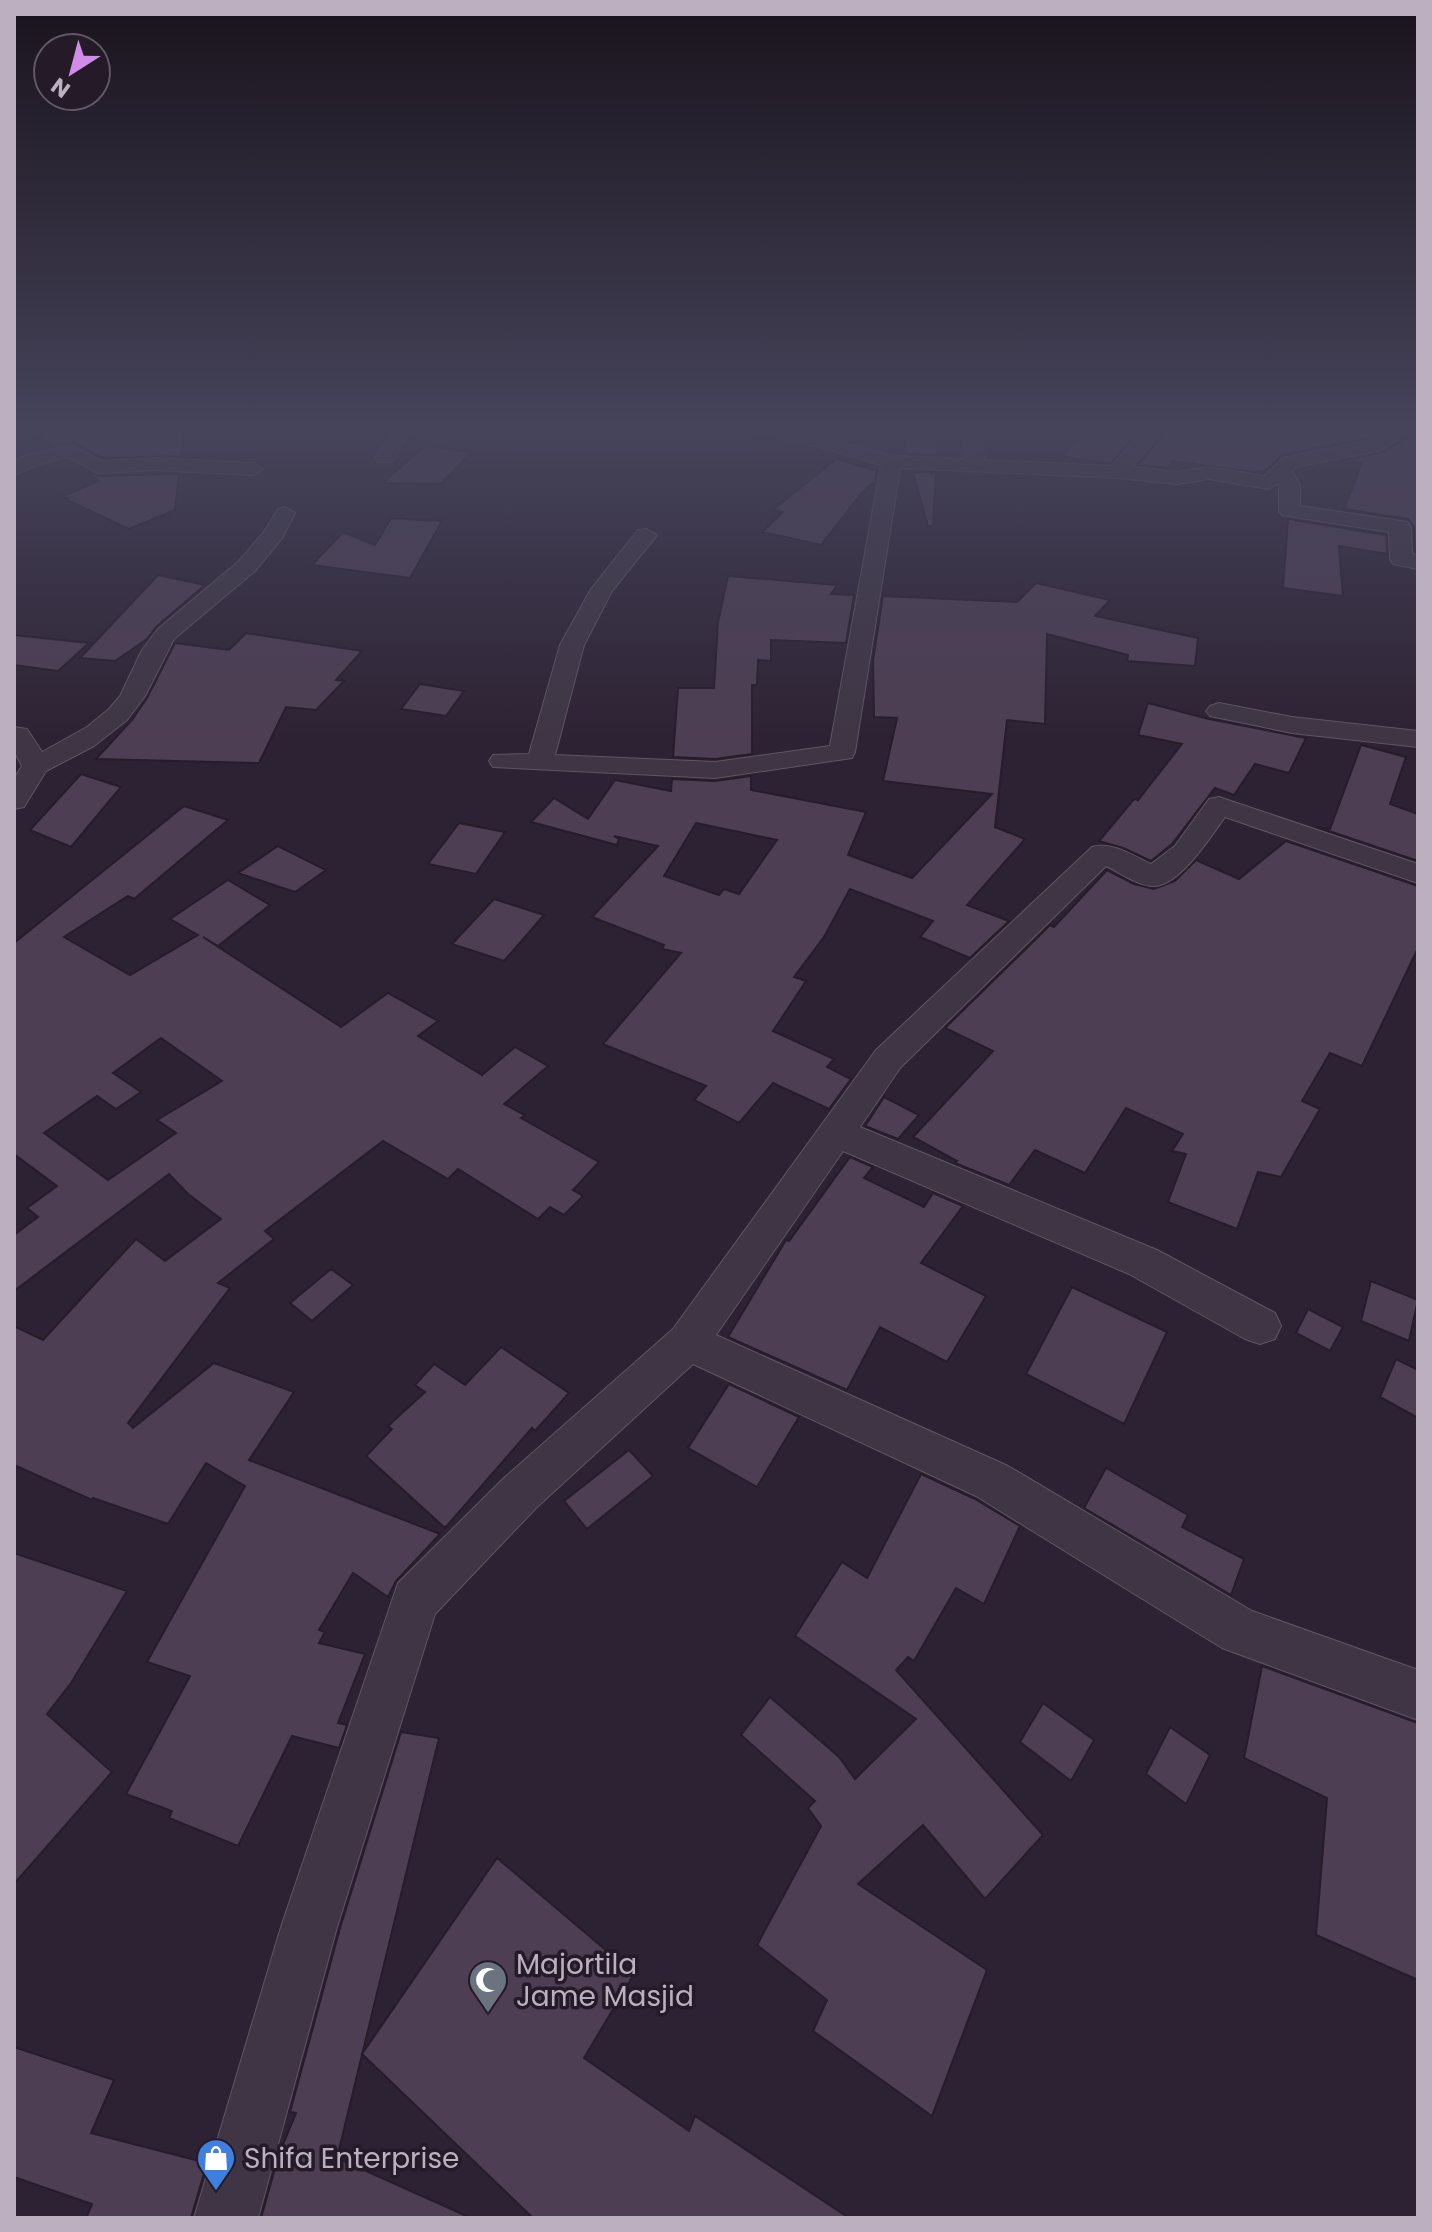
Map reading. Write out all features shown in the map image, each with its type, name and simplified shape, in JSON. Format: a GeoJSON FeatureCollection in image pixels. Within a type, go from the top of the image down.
{"type":"FeatureCollection","features":[{"type":"Feature","properties":{"kind":"street"},"geometry":{"type":"LineString","coordinates":[[14,801],[36,766],[92,736],[127,705],[162,638],[192,610],[232,583],[261,553],[275,530]]}},
{"type":"Feature","properties":{"kind":"street"},"geometry":{"type":"LineString","coordinates":[[503,761],[715,770],[842,752],[879,530]]}},
{"type":"Feature","properties":{"kind":"street"},"geometry":{"type":"LineString","coordinates":[[1400,530],[1401,559],[1418,562]]}},
{"type":"Feature","properties":{"kind":"street"},"geometry":{"type":"LineString","coordinates":[[540,762],[572,645],[602,589],[646,535]]}},
{"type":"Feature","properties":{"kind":"street"},"geometry":{"type":"LineString","coordinates":[[1219,711],[1292,725],[1418,739]]}},
{"type":"Feature","properties":{"kind":"street"},"geometry":{"type":"LineString","coordinates":[[14,735],[18,735],[36,766]]}},
{"type":"Feature","properties":{"kind":"street"},"geometry":{"type":"LineString","coordinates":[[226,2218],[309,1927],[415,1600],[520,1493],[688,1342],[888,1059],[1102,853],[1154,877],[1185,852],[1219,805],[1418,874]]}},
{"type":"Feature","properties":{"kind":"street"},"geometry":{"type":"LineString","coordinates":[[836,1132],[1143,1262],[1260,1326]]}},
{"type":"Feature","properties":{"kind":"street"},"geometry":{"type":"LineString","coordinates":[[688,1342],[992,1481],[1239,1631],[1418,1695]]}},
{"type":"Feature","properties":{"kind":"building"},"geometry":{"type":"Polygon","coordinates":[[[384,530],[437,530],[410,578],[312,565],[343,532],[375,545],[384,530]]]}},
{"type":"Feature","properties":{"kind":"building"},"geometry":{"type":"Polygon","coordinates":[[[764,530],[833,530],[821,545],[762,532],[764,530]]]}},
{"type":"Feature","properties":{"kind":"building"},"geometry":{"type":"Polygon","coordinates":[[[1287,530],[1356,530],[1386,535],[1387,554],[1339,546],[1343,596],[1283,588],[1287,530]]]}},
{"type":"Feature","properties":{"kind":"building"},"geometry":{"type":"Polygon","coordinates":[[[1414,530],[1418,530],[1418,552],[1415,551],[1414,530]]]}},
{"type":"Feature","properties":{"kind":"building"},"geometry":{"type":"Polygon","coordinates":[[[158,575],[205,585],[156,627],[147,639],[115,661],[80,658],[158,575]]]}},
{"type":"Feature","properties":{"kind":"building"},"geometry":{"type":"Polygon","coordinates":[[[728,576],[837,585],[831,594],[854,595],[846,643],[771,640],[771,661],[758,660],[757,685],[752,685],[752,754],[715,759],[673,757],[678,688],[714,688],[718,622],[728,576]]]}},
{"type":"Feature","properties":{"kind":"building"},"geometry":{"type":"Polygon","coordinates":[[[1036,583],[1110,600],[1095,616],[1198,638],[1195,666],[1127,661],[1128,655],[1047,634],[1045,724],[1007,720],[995,827],[1025,839],[967,905],[1009,921],[970,958],[920,937],[933,921],[850,889],[824,937],[794,977],[806,981],[773,1031],[834,1059],[827,1067],[851,1079],[829,1109],[773,1083],[739,1123],[694,1100],[706,1086],[603,1044],[681,953],[662,949],[664,945],[592,917],[658,846],[614,836],[619,839],[617,845],[531,822],[554,798],[588,819],[615,780],[671,791],[672,779],[715,781],[751,776],[751,790],[866,812],[848,855],[912,878],[992,794],[883,781],[897,718],[874,717],[873,660],[883,596],[1017,602],[1036,583]],[[696,823],[664,876],[719,895],[724,889],[739,894],[777,840],[696,823]]]}},
{"type":"Feature","properties":{"kind":"building"},"geometry":{"type":"Polygon","coordinates":[[[246,633],[362,651],[336,680],[344,681],[316,710],[286,707],[259,763],[96,759],[132,720],[147,698],[175,643],[229,650],[246,633]]]}},
{"type":"Feature","properties":{"kind":"building"},"geometry":{"type":"Polygon","coordinates":[[[14,635],[89,643],[58,671],[14,665],[14,635]]]}},
{"type":"Feature","properties":{"kind":"building"},"geometry":{"type":"Polygon","coordinates":[[[420,684],[464,691],[446,716],[401,709],[420,684]]]}},
{"type":"Feature","properties":{"kind":"building"},"geometry":{"type":"Polygon","coordinates":[[[1148,703],[1209,719],[1306,738],[1289,773],[1255,764],[1234,795],[1215,788],[1172,844],[1151,861],[1099,841],[1134,799],[1138,800],[1182,744],[1138,735],[1148,703]]]}},
{"type":"Feature","properties":{"kind":"building"},"geometry":{"type":"Polygon","coordinates":[[[1361,745],[1406,757],[1390,804],[1418,814],[1418,861],[1317,827],[1330,829],[1361,745]]]}},
{"type":"Feature","properties":{"kind":"building"},"geometry":{"type":"Polygon","coordinates":[[[81,774],[121,787],[71,847],[30,830],[81,774]]]}},
{"type":"Feature","properties":{"kind":"building"},"geometry":{"type":"Polygon","coordinates":[[[184,806],[228,820],[134,899],[128,896],[64,937],[130,975],[198,935],[170,919],[228,880],[270,905],[218,946],[203,937],[341,1027],[388,993],[438,1021],[418,1036],[482,1075],[515,1047],[548,1066],[504,1104],[525,1115],[521,1118],[599,1162],[573,1190],[583,1196],[564,1215],[550,1207],[538,1219],[458,1169],[448,1179],[383,1141],[265,1231],[274,1239],[218,1283],[230,1288],[128,1423],[133,1428],[214,1363],[294,1392],[249,1460],[440,1534],[396,1581],[388,1597],[353,1573],[319,1630],[325,1632],[319,1643],[365,1654],[338,1723],[347,1725],[339,1748],[292,1736],[238,1846],[169,1818],[172,1811],[126,1794],[190,1676],[147,1662],[245,1486],[206,1463],[168,1524],[92,1500],[14,1465],[14,1326],[43,1340],[136,1239],[165,1261],[221,1219],[188,1194],[169,1174],[14,1291],[14,1235],[38,1217],[27,1208],[57,1186],[14,1154],[14,943],[184,806]],[[161,1038],[113,1073],[141,1092],[116,1109],[97,1096],[44,1133],[108,1180],[176,1133],[157,1120],[222,1081],[161,1038]]]}},
{"type":"Feature","properties":{"kind":"building"},"geometry":{"type":"Polygon","coordinates":[[[459,823],[505,832],[476,874],[428,864],[459,823]]]}},
{"type":"Feature","properties":{"kind":"building"},"geometry":{"type":"Polygon","coordinates":[[[1286,841],[1418,886],[1418,948],[1362,1066],[1330,1053],[1302,1101],[1320,1109],[1281,1177],[1258,1172],[1237,1229],[1168,1202],[1186,1154],[1172,1151],[1183,1134],[1126,1108],[1085,1173],[1035,1150],[1009,1185],[955,1163],[957,1161],[913,1137],[993,1051],[945,1028],[1050,925],[1054,927],[1107,870],[1134,884],[1154,889],[1175,881],[1196,860],[1239,879],[1286,841]]]}},
{"type":"Feature","properties":{"kind":"building"},"geometry":{"type":"Polygon","coordinates":[[[278,846],[326,870],[295,892],[238,873],[278,846]]]}},
{"type":"Feature","properties":{"kind":"building"},"geometry":{"type":"Polygon","coordinates":[[[494,899],[544,915],[504,961],[452,944],[494,899]]]}},
{"type":"Feature","properties":{"kind":"building"},"geometry":{"type":"Polygon","coordinates":[[[884,1097],[919,1115],[898,1139],[865,1126],[884,1097]]]}},
{"type":"Feature","properties":{"kind":"building"},"geometry":{"type":"Polygon","coordinates":[[[850,1157],[873,1167],[864,1178],[924,1207],[933,1193],[963,1206],[921,1263],[986,1296],[947,1362],[880,1327],[847,1390],[728,1337],[786,1240],[789,1241],[850,1157]]]}},
{"type":"Feature","properties":{"kind":"building"},"geometry":{"type":"Polygon","coordinates":[[[331,1269],[353,1285],[312,1321],[290,1303],[331,1269]]]}},
{"type":"Feature","properties":{"kind":"building"},"geometry":{"type":"Polygon","coordinates":[[[1371,1281],[1418,1300],[1409,1341],[1361,1321],[1371,1281]]]}},
{"type":"Feature","properties":{"kind":"building"},"geometry":{"type":"Polygon","coordinates":[[[1072,1287],[1167,1332],[1124,1424],[1026,1374],[1072,1287]]]}},
{"type":"Feature","properties":{"kind":"building"},"geometry":{"type":"Polygon","coordinates":[[[1308,1309],[1343,1327],[1330,1351],[1296,1333],[1308,1309]]]}},
{"type":"Feature","properties":{"kind":"building"},"geometry":{"type":"Polygon","coordinates":[[[501,1347],[569,1393],[535,1431],[532,1428],[445,1528],[366,1456],[392,1429],[388,1426],[425,1392],[415,1385],[434,1364],[465,1385],[501,1347]]]}},
{"type":"Feature","properties":{"kind":"building"},"geometry":{"type":"Polygon","coordinates":[[[1396,1359],[1418,1370],[1418,1418],[1380,1397],[1396,1359]]]}},
{"type":"Feature","properties":{"kind":"building"},"geometry":{"type":"Polygon","coordinates":[[[729,1384],[799,1417],[757,1487],[688,1448],[729,1384]]]}},
{"type":"Feature","properties":{"kind":"building"},"geometry":{"type":"Polygon","coordinates":[[[629,1450],[653,1476],[587,1529],[564,1501],[629,1450]]]}},
{"type":"Feature","properties":{"kind":"building"},"geometry":{"type":"Polygon","coordinates":[[[1106,1468],[1188,1515],[1182,1527],[1244,1559],[1231,1595],[1084,1508],[1106,1468]]]}},
{"type":"Feature","properties":{"kind":"building"},"geometry":{"type":"Polygon","coordinates":[[[921,1474],[975,1499],[1020,1526],[984,1604],[956,1588],[914,1661],[908,1657],[896,1670],[1043,1835],[985,1899],[923,1825],[858,1884],[987,1970],[932,2116],[813,2031],[827,2000],[757,1945],[821,1826],[808,1808],[815,1801],[741,1735],[770,1697],[839,1757],[855,1779],[916,1719],[795,1636],[842,1562],[867,1578],[921,1474]]]}},
{"type":"Feature","properties":{"kind":"building"},"geometry":{"type":"Polygon","coordinates":[[[14,1553],[127,1591],[71,1683],[47,1714],[112,1772],[14,1884],[14,1553]]]}},
{"type":"Feature","properties":{"kind":"building"},"geometry":{"type":"Polygon","coordinates":[[[1262,1666],[1418,1723],[1418,1980],[1316,1935],[1327,1798],[1244,1758],[1262,1666]]]}},
{"type":"Feature","properties":{"kind":"building"},"geometry":{"type":"Polygon","coordinates":[[[1043,1703],[1094,1740],[1071,1781],[1020,1742],[1043,1703]]]}},
{"type":"Feature","properties":{"kind":"building"},"geometry":{"type":"Polygon","coordinates":[[[1170,1727],[1210,1755],[1186,1804],[1146,1774],[1170,1727]]]}},
{"type":"Feature","properties":{"kind":"building"},"geometry":{"type":"Polygon","coordinates":[[[401,1732],[439,1738],[337,2158],[471,2218],[261,2218],[279,2154],[296,2113],[290,2112],[340,1928],[401,1732]]]}},
{"type":"Feature","properties":{"kind":"building"},"geometry":{"type":"Polygon","coordinates":[[[497,1858],[634,1974],[584,2058],[689,2131],[695,2116],[849,2218],[533,2218],[362,2054],[497,1858]]]}},
{"type":"Feature","properties":{"kind":"building"},"geometry":{"type":"Polygon","coordinates":[[[14,2047],[114,2080],[91,2133],[207,2163],[191,2218],[86,2218],[92,2204],[14,2177],[14,2047]]]}},
{"type":"Feature","properties":{"kind":"place","name":"Majortila Jame Masjid"},"geometry":{"type":"Point","coordinates":[488,2014]}},
{"type":"Feature","properties":{"kind":"place","name":"Shifa Enterprise"},"geometry":{"type":"Point","coordinates":[216,2192]}}]}
